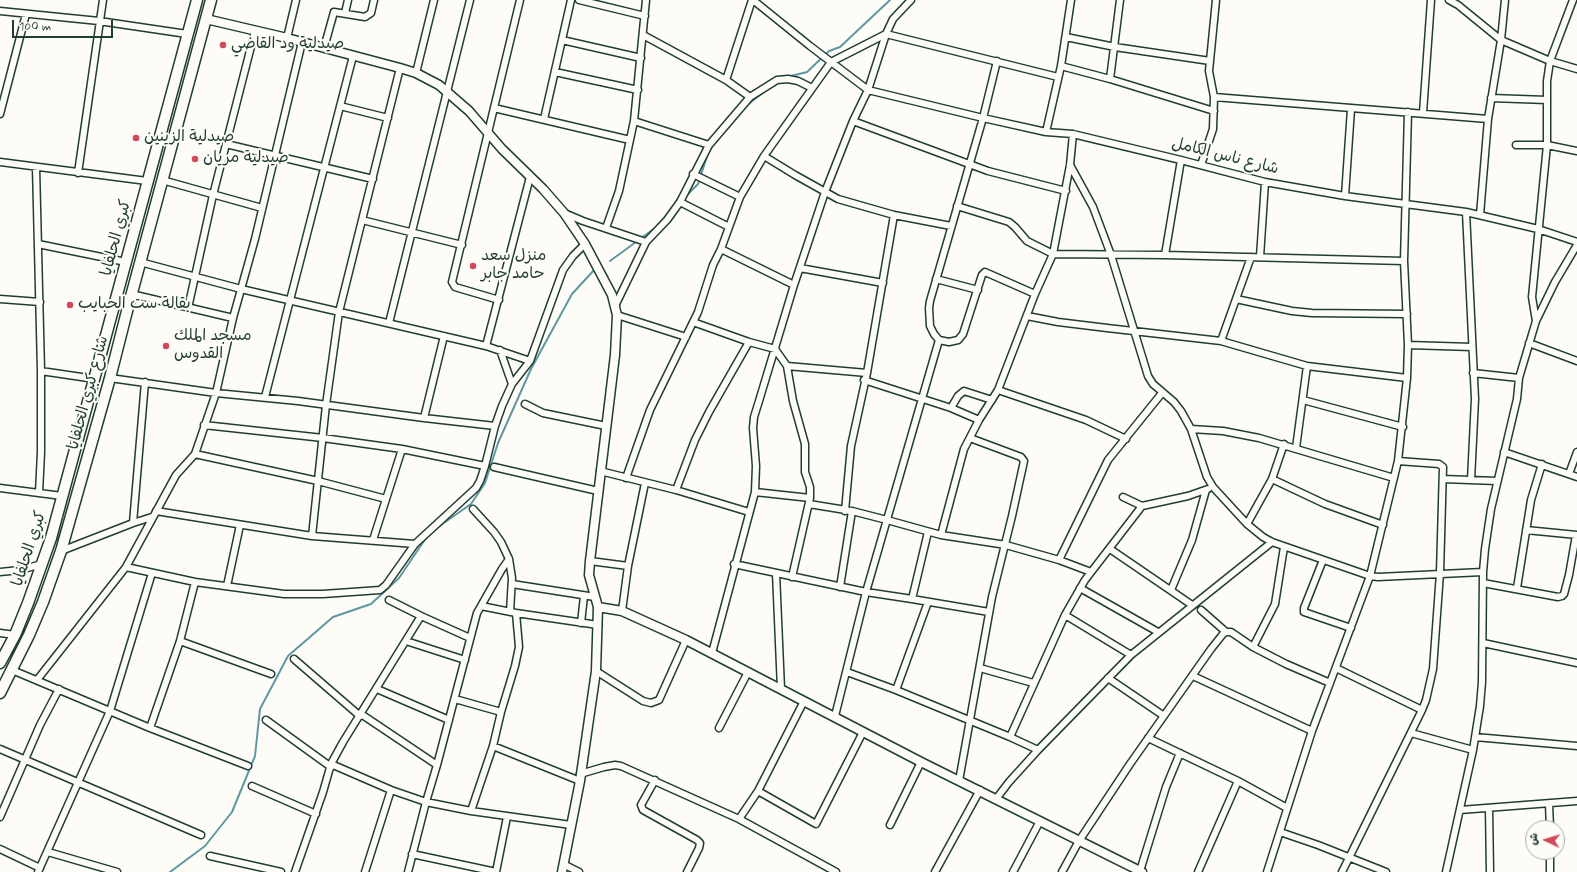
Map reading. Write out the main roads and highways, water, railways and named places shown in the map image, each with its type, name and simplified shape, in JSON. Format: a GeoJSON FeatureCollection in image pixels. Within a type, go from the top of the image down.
{"type":"FeatureCollection","features":[{"type":"Feature","properties":{"kind":"main road","name":"كبري الحلفايا"},"geometry":{"type":"LineString","coordinates":[[0,663],[16,632],[42,564],[95,379],[197,0]]}},
{"type":"Feature","properties":{"kind":"main road","name":"شارع كبري الحلفايا"},"geometry":{"type":"LineString","coordinates":[[0,693],[29,635],[61,551],[110,378],[131,294],[211,0]]}},
{"type":"Feature","properties":{"kind":"main road"},"geometry":{"type":"LineString","coordinates":[[28,603],[40,609]]}},
{"type":"Feature","properties":{"kind":"main road"},"geometry":{"type":"LineString","coordinates":[[16,632],[29,635]]}},
{"type":"Feature","properties":{"kind":"waterway"},"geometry":{"type":"LineString","coordinates":[[787,77],[807,72],[829,51],[840,47],[890,0]]}},
{"type":"Feature","properties":{"kind":"waterway"},"geometry":{"type":"LineString","coordinates":[[746,106],[765,91]]}},
{"type":"Feature","properties":{"kind":"waterway"},"geometry":{"type":"LineString","coordinates":[[685,197],[698,184],[709,150]]}},
{"type":"Feature","properties":{"kind":"waterway"},"geometry":{"type":"LineString","coordinates":[[610,261],[655,228],[665,217]]}},
{"type":"Feature","properties":{"kind":"waterway"},"geometry":{"type":"LineString","coordinates":[[438,527],[471,504],[485,483],[498,443],[531,369],[572,294],[595,269]]}},
{"type":"Feature","properties":{"kind":"waterway"},"geometry":{"type":"LineString","coordinates":[[170,872],[205,846],[232,812],[255,756],[260,709],[288,656],[333,617],[371,604],[399,578],[428,535]]}},
{"type":"Feature","properties":{"kind":"place","name":"صيدلية ود القاضي"},"geometry":{"type":"Point","coordinates":[223,45]}},
{"type":"Feature","properties":{"kind":"place","name":"صيدلية الزينين"},"geometry":{"type":"Point","coordinates":[136,138]}},
{"type":"Feature","properties":{"kind":"place","name":"صيدلية مريان"},"geometry":{"type":"Point","coordinates":[195,159]}},
{"type":"Feature","properties":{"kind":"place","name":"منزل سعد حامد جابر"},"geometry":{"type":"Point","coordinates":[473,266]}},
{"type":"Feature","properties":{"kind":"place","name":"بقالة ست الحبايب"},"geometry":{"type":"Point","coordinates":[70,305]}},
{"type":"Feature","properties":{"kind":"place","name":"مسجد الملك القدوس"},"geometry":{"type":"Point","coordinates":[166,346]}}]}
